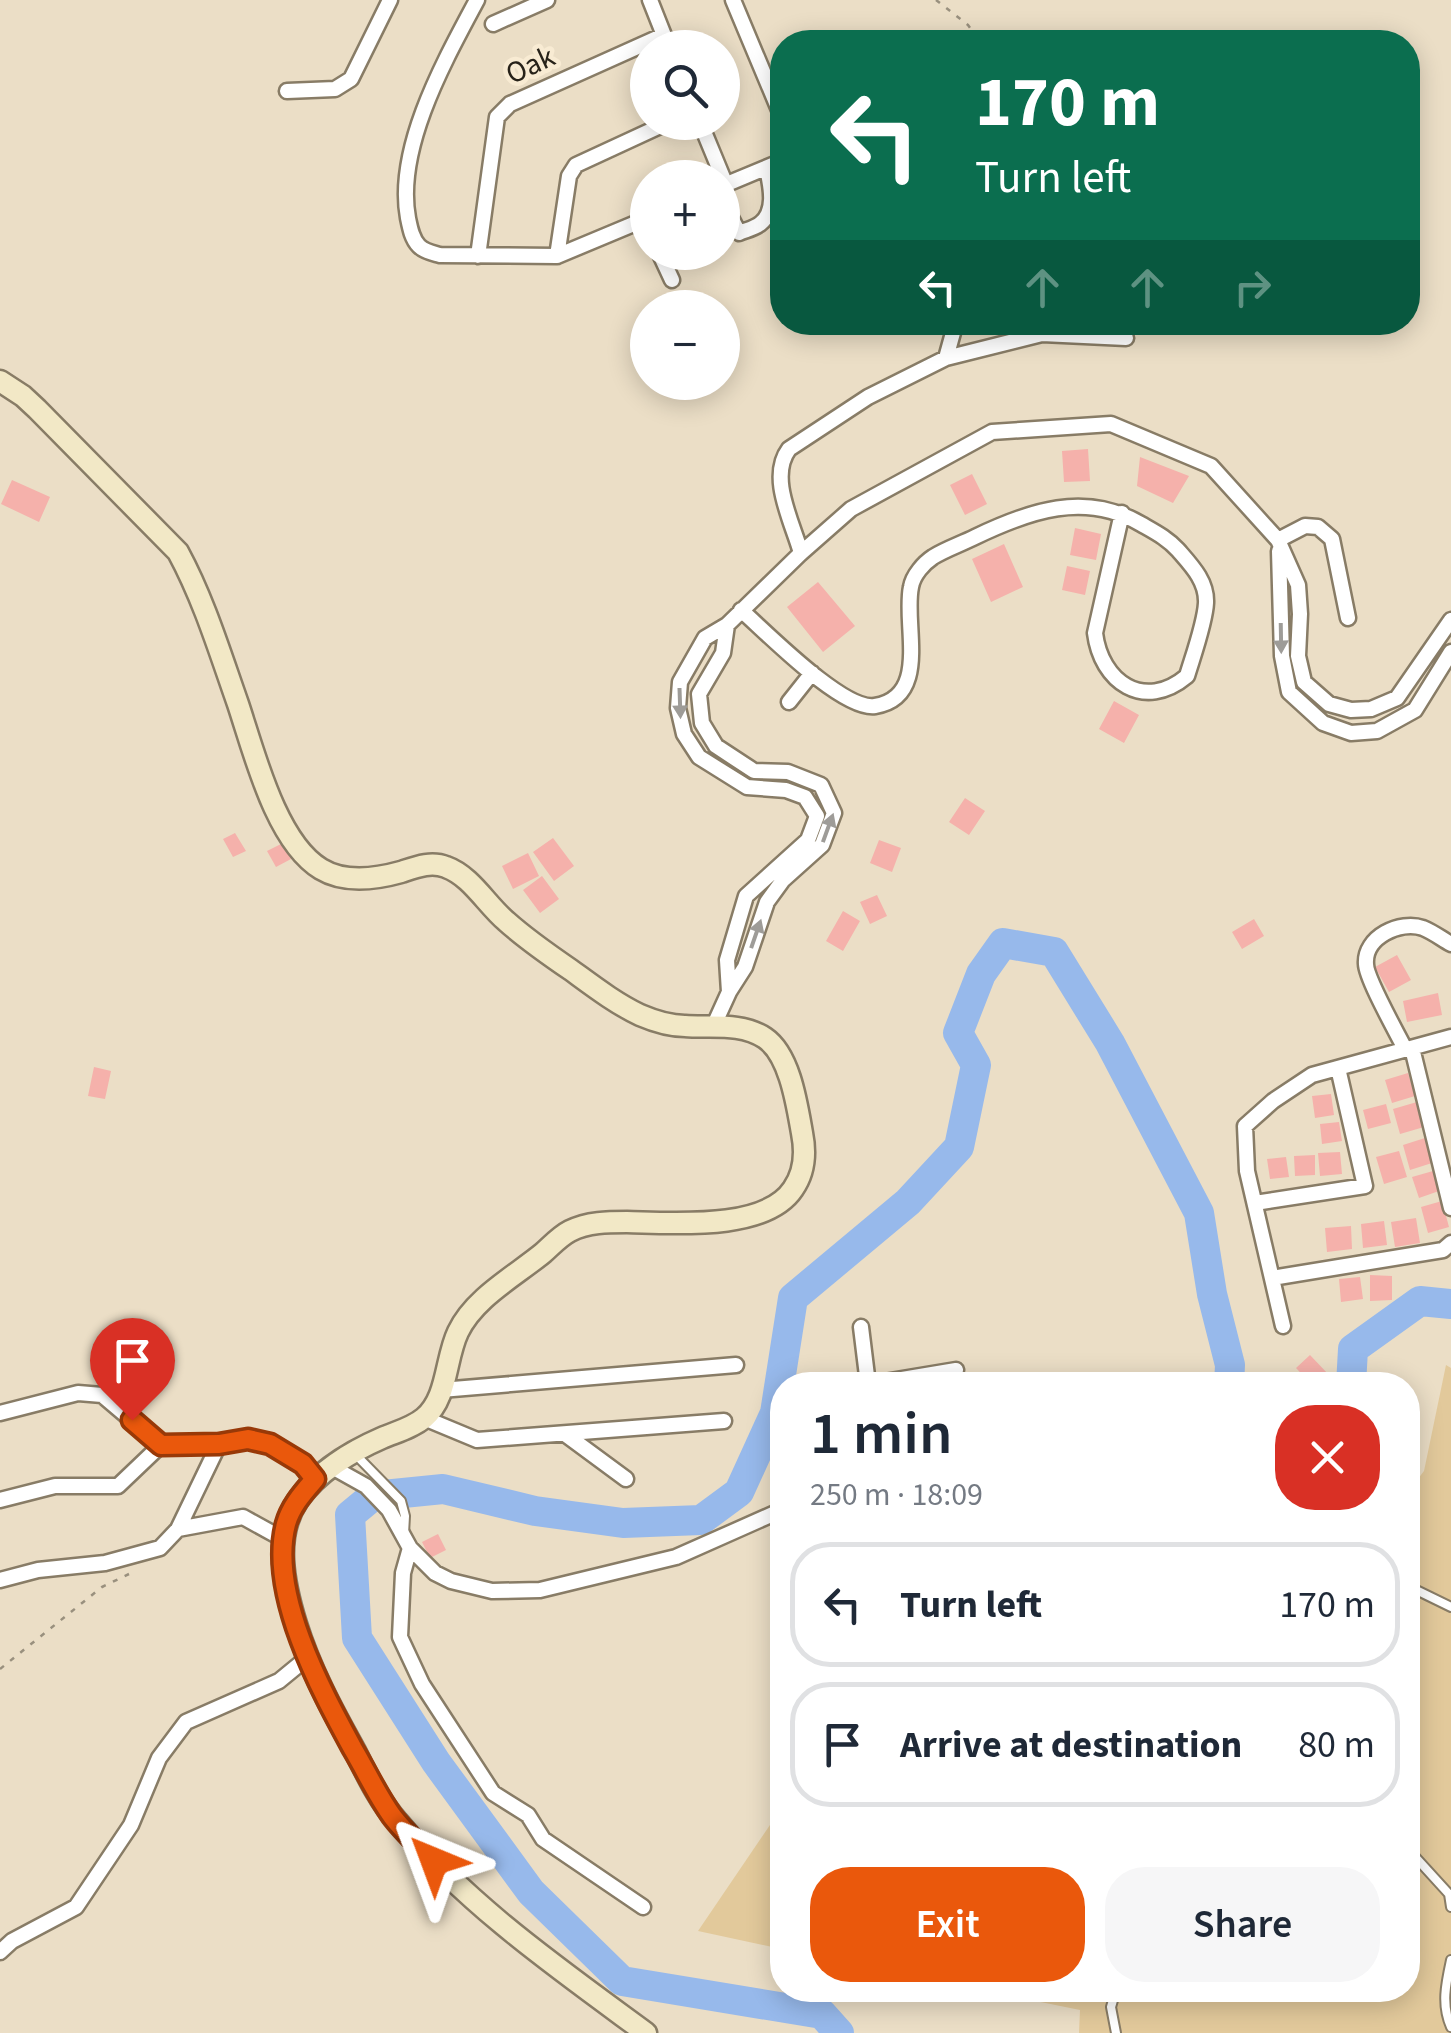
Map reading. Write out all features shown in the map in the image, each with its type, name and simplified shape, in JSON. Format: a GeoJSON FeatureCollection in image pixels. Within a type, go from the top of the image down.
{"type":"FeatureCollection","features":[{"type":"Feature","properties":{"kind":"main road"},"geometry":{"type":"LineString","coordinates":[[0,381],[37,408],[178,552],[204,608],[264,785],[293,840],[320,869],[338,876],[373,878],[433,864],[449,867],[466,878],[506,922],[638,1014],[660,1023],[745,1029],[760,1034],[784,1061],[805,1162],[791,1194],[762,1212],[726,1221],[605,1222],[568,1232],[467,1316],[456,1336],[441,1390],[424,1418],[405,1430],[380,1438],[324,1473],[296,1501],[283,1539],[289,1600],[307,1658],[347,1738],[394,1818],[450,1876],[544,1959],[646,2033]]}},
{"type":"Feature","properties":{"kind":"street"},"geometry":{"type":"LineString","coordinates":[[287,90],[335,88],[350,79],[390,0]]}},
{"type":"Feature","properties":{"kind":"street"},"geometry":{"type":"LineString","coordinates":[[476,0],[424,110],[412,150],[406,208],[413,236],[424,250],[440,255],[557,256],[630,228]]}},
{"type":"Feature","properties":{"kind":"street"},"geometry":{"type":"LineString","coordinates":[[493,24],[545,0]]}},
{"type":"Feature","properties":{"kind":"street"},"geometry":{"type":"LineString","coordinates":[[650,0],[662,30]]}},
{"type":"Feature","properties":{"kind":"street"},"geometry":{"type":"LineString","coordinates":[[733,0],[770,88]]}},
{"type":"Feature","properties":{"kind":"street","name":"Oak"},"geometry":{"type":"LineString","coordinates":[[478,256],[497,117],[503,109],[630,56]]}},
{"type":"Feature","properties":{"kind":"street"},"geometry":{"type":"LineString","coordinates":[[557,256],[569,176],[576,164],[630,140]]}},
{"type":"Feature","properties":{"kind":"street"},"geometry":{"type":"LineString","coordinates":[[740,182],[770,167]]}},
{"type":"Feature","properties":{"kind":"street"},"geometry":{"type":"LineString","coordinates":[[767,168],[770,189]]}},
{"type":"Feature","properties":{"kind":"street"},"geometry":{"type":"LineString","coordinates":[[740,233],[760,224],[767,216],[770,201]]}},
{"type":"Feature","properties":{"kind":"street"},"geometry":{"type":"LineString","coordinates":[[667,270],[672,280]]}},
{"type":"Feature","properties":{"kind":"street"},"geometry":{"type":"LineString","coordinates":[[946,358],[952,335]]}},
{"type":"Feature","properties":{"kind":"street"},"geometry":{"type":"LineString","coordinates":[[801,552],[779,479],[782,458],[789,449],[868,397],[946,358],[1038,335]]}},
{"type":"Feature","properties":{"kind":"street"},"geometry":{"type":"LineString","coordinates":[[1063,335],[1126,338]]}},
{"type":"Feature","properties":{"kind":"street"},"geometry":{"type":"LineString","coordinates":[[729,992],[727,960],[746,896],[808,840],[817,816],[805,797],[786,790],[748,787],[699,757],[684,734],[678,708],[680,682],[706,638],[727,625],[801,552],[852,509],[992,432],[1111,424],[1211,466],[1278,540],[1298,585],[1298,656],[1304,682],[1328,704],[1351,710],[1371,709],[1397,698],[1451,620]]}},
{"type":"Feature","properties":{"kind":"street"},"geometry":{"type":"LineString","coordinates":[[741,610],[834,691],[854,704],[874,706],[904,689],[910,669],[911,587],[918,572],[932,558],[1002,524],[1048,508],[1080,506],[1122,513],[1168,539],[1197,572],[1204,588],[1206,603],[1187,676],[1166,689],[1145,694],[1132,690],[1115,677],[1097,648],[1095,633],[1122,513]]}},
{"type":"Feature","properties":{"kind":"street"},"geometry":{"type":"LineString","coordinates":[[1278,540],[1304,526],[1318,527],[1332,539],[1348,618]]}},
{"type":"Feature","properties":{"kind":"street"},"geometry":{"type":"LineString","coordinates":[[1278,540],[1282,656],[1289,692],[1323,723],[1352,733],[1377,730],[1416,710],[1451,652]]}},
{"type":"Feature","properties":{"kind":"street"},"geometry":{"type":"LineString","coordinates":[[714,1025],[745,967],[767,902],[784,880],[822,845],[834,813],[821,786],[788,772],[754,771],[716,746],[702,723],[699,694],[723,653],[727,625]]}},
{"type":"Feature","properties":{"kind":"street"},"geometry":{"type":"LineString","coordinates":[[788,702],[812,673]]}},
{"type":"Feature","properties":{"kind":"street"},"geometry":{"type":"LineString","coordinates":[[746,896],[767,902]]}},
{"type":"Feature","properties":{"kind":"street"},"geometry":{"type":"LineString","coordinates":[[1451,944],[1421,927],[1401,927],[1382,934],[1367,950],[1365,967],[1409,1048],[1451,1208]]}},
{"type":"Feature","properties":{"kind":"street"},"geometry":{"type":"LineString","coordinates":[[1283,1326],[1247,1171],[1245,1126],[1312,1075],[1451,1037]]}},
{"type":"Feature","properties":{"kind":"street"},"geometry":{"type":"LineString","coordinates":[[1254,1202],[1365,1186],[1338,1068]]}},
{"type":"Feature","properties":{"kind":"street"},"geometry":{"type":"LineString","coordinates":[[1272,1278],[1443,1250],[1451,1243]]}},
{"type":"Feature","properties":{"kind":"street"},"geometry":{"type":"LineString","coordinates":[[860,1327],[865,1372]]}},
{"type":"Feature","properties":{"kind":"street"},"geometry":{"type":"LineString","coordinates":[[441,1390],[736,1365]]}},
{"type":"Feature","properties":{"kind":"street"},"geometry":{"type":"LineString","coordinates":[[944,1372],[956,1370]]}},
{"type":"Feature","properties":{"kind":"street"},"geometry":{"type":"LineString","coordinates":[[0,1413],[78,1392],[102,1395],[161,1445],[248,1439],[270,1444],[324,1473],[373,1483],[395,1506],[410,1548],[435,1573],[492,1592],[540,1590],[676,1558],[770,1515]]}},
{"type":"Feature","properties":{"kind":"street"},"geometry":{"type":"LineString","coordinates":[[424,1418],[477,1440],[724,1421]]}},
{"type":"Feature","properties":{"kind":"street"},"geometry":{"type":"LineString","coordinates":[[565,1434],[626,1479]]}},
{"type":"Feature","properties":{"kind":"street"},"geometry":{"type":"LineString","coordinates":[[0,1580],[38,1570],[105,1563],[160,1548],[178,1529],[219,1444]]}},
{"type":"Feature","properties":{"kind":"street"},"geometry":{"type":"LineString","coordinates":[[0,1500],[55,1486],[118,1486],[161,1445]]}},
{"type":"Feature","properties":{"kind":"street"},"geometry":{"type":"LineString","coordinates":[[178,1529],[244,1517],[283,1539]]}},
{"type":"Feature","properties":{"kind":"street"},"geometry":{"type":"LineString","coordinates":[[410,1548],[403,1573],[400,1637],[422,1684],[493,1793],[528,1816],[543,1838],[643,1907]]}},
{"type":"Feature","properties":{"kind":"street"},"geometry":{"type":"LineString","coordinates":[[0,1952],[12,1941],[76,1907],[131,1825],[159,1758],[186,1722],[278,1681],[307,1658]]}},
{"type":"Feature","properties":{"kind":"lane"},"geometry":{"type":"LineString","coordinates":[[354,1453],[373,1483]]}},
{"type":"Feature","properties":{"kind":"lane"},"geometry":{"type":"LineString","coordinates":[[1420,1592],[1451,1607]]}},
{"type":"Feature","properties":{"kind":"lane"},"geometry":{"type":"LineString","coordinates":[[1420,1862],[1449,1894],[1451,1908]]}},
{"type":"Feature","properties":{"kind":"lane"},"geometry":{"type":"LineString","coordinates":[[1451,1960],[1444,1990],[1451,2028]]}},
{"type":"Feature","properties":{"kind":"lane"},"geometry":{"type":"LineString","coordinates":[[1112,2002],[1116,2033]]}},
{"type":"Feature","properties":{"kind":"path"},"geometry":{"type":"LineString","coordinates":[[936,0],[972,30]]}},
{"type":"Feature","properties":{"kind":"path"},"geometry":{"type":"LineString","coordinates":[[0,1669],[102,1587],[133,1572]]}},
{"type":"Feature","properties":{"kind":"shaded area"},"geometry":{"type":"Polygon","coordinates":[[[1446,1365],[1451,1368],[1451,2033],[1079,2033],[1080,2010],[1040,2002],[1420,2002],[1420,1476],[1446,1365]]]}},
{"type":"Feature","properties":{"kind":"shaded area"},"geometry":{"type":"Polygon","coordinates":[[[770,1825],[770,1946],[698,1931],[770,1825]]]}},
{"type":"Feature","properties":{"kind":"building"},"geometry":{"type":"Polygon","coordinates":[[[1088,449],[1090,481],[1064,482],[1062,451],[1088,449]]]}},
{"type":"Feature","properties":{"kind":"building"},"geometry":{"type":"Polygon","coordinates":[[[1140,457],[1189,476],[1173,503],[1137,486],[1140,457]]]}},
{"type":"Feature","properties":{"kind":"building"},"geometry":{"type":"Polygon","coordinates":[[[972,474],[987,504],[965,515],[950,485],[972,474]]]}},
{"type":"Feature","properties":{"kind":"building"},"geometry":{"type":"Polygon","coordinates":[[[12,480],[50,497],[39,522],[1,504],[12,480]]]}},
{"type":"Feature","properties":{"kind":"building"},"geometry":{"type":"Polygon","coordinates":[[[1075,528],[1101,534],[1096,560],[1070,555],[1075,528]]]}},
{"type":"Feature","properties":{"kind":"building"},"geometry":{"type":"Polygon","coordinates":[[[1004,544],[1023,587],[991,602],[972,559],[1004,544]]]}},
{"type":"Feature","properties":{"kind":"building"},"geometry":{"type":"Polygon","coordinates":[[[1067,566],[1090,571],[1085,595],[1062,590],[1067,566]]]}},
{"type":"Feature","properties":{"kind":"building"},"geometry":{"type":"Polygon","coordinates":[[[818,582],[855,626],[823,652],[787,607],[818,582]]]}},
{"type":"Feature","properties":{"kind":"building"},"geometry":{"type":"Polygon","coordinates":[[[1114,701],[1139,715],[1124,743],[1099,729],[1114,701]]]}},
{"type":"Feature","properties":{"kind":"building"},"geometry":{"type":"Polygon","coordinates":[[[965,798],[985,811],[969,835],[949,822],[965,798]]]}},
{"type":"Feature","properties":{"kind":"building"},"geometry":{"type":"Polygon","coordinates":[[[235,833],[246,851],[233,857],[223,839],[235,833]]]}},
{"type":"Feature","properties":{"kind":"building"},"geometry":{"type":"Polygon","coordinates":[[[553,838],[574,866],[554,881],[533,852],[553,838]]]}},
{"type":"Feature","properties":{"kind":"building"},"geometry":{"type":"Polygon","coordinates":[[[879,840],[901,848],[892,872],[870,863],[879,840]]]}},
{"type":"Feature","properties":{"kind":"building"},"geometry":{"type":"Polygon","coordinates":[[[283,843],[291,859],[276,867],[267,851],[283,843]]]}},
{"type":"Feature","properties":{"kind":"building"},"geometry":{"type":"Polygon","coordinates":[[[528,853],[539,876],[513,889],[502,866],[528,853]]]}},
{"type":"Feature","properties":{"kind":"building"},"geometry":{"type":"Polygon","coordinates":[[[542,876],[559,899],[540,913],[523,890],[542,876]]]}},
{"type":"Feature","properties":{"kind":"building"},"geometry":{"type":"Polygon","coordinates":[[[877,895],[887,916],[870,924],[860,902],[877,895]]]}},
{"type":"Feature","properties":{"kind":"building"},"geometry":{"type":"Polygon","coordinates":[[[843,911],[860,921],[843,951],[826,941],[843,911]]]}},
{"type":"Feature","properties":{"kind":"building"},"geometry":{"type":"Polygon","coordinates":[[[1254,919],[1264,936],[1242,949],[1232,932],[1254,919]]]}},
{"type":"Feature","properties":{"kind":"building"},"geometry":{"type":"Polygon","coordinates":[[[1397,955],[1411,980],[1389,992],[1375,967],[1397,955]]]}},
{"type":"Feature","properties":{"kind":"building"},"geometry":{"type":"Polygon","coordinates":[[[1438,993],[1442,1015],[1407,1022],[1403,1001],[1438,993]]]}},
{"type":"Feature","properties":{"kind":"building"},"geometry":{"type":"Polygon","coordinates":[[[94,1067],[111,1071],[105,1099],[88,1096],[94,1067]]]}},
{"type":"Feature","properties":{"kind":"building"},"geometry":{"type":"Polygon","coordinates":[[[1408,1073],[1415,1096],[1392,1103],[1385,1080],[1408,1073]]]}},
{"type":"Feature","properties":{"kind":"building"},"geometry":{"type":"Polygon","coordinates":[[[1331,1094],[1334,1115],[1315,1118],[1312,1096],[1331,1094]]]}},
{"type":"Feature","properties":{"kind":"building"},"geometry":{"type":"Polygon","coordinates":[[[1417,1102],[1424,1127],[1400,1134],[1393,1109],[1417,1102]]]}},
{"type":"Feature","properties":{"kind":"building"},"geometry":{"type":"Polygon","coordinates":[[[1386,1104],[1391,1123],[1368,1129],[1363,1110],[1386,1104]]]}},
{"type":"Feature","properties":{"kind":"building"},"geometry":{"type":"Polygon","coordinates":[[[1339,1122],[1342,1141],[1322,1144],[1320,1124],[1339,1122]]]}},
{"type":"Feature","properties":{"kind":"building"},"geometry":{"type":"Polygon","coordinates":[[[1425,1138],[1432,1163],[1410,1170],[1403,1145],[1425,1138]]]}},
{"type":"Feature","properties":{"kind":"building"},"geometry":{"type":"Polygon","coordinates":[[[1399,1151],[1407,1177],[1384,1184],[1376,1157],[1399,1151]]]}},
{"type":"Feature","properties":{"kind":"building"},"geometry":{"type":"Polygon","coordinates":[[[1340,1152],[1342,1174],[1320,1176],[1318,1153],[1340,1152]]]}},
{"type":"Feature","properties":{"kind":"building"},"geometry":{"type":"Polygon","coordinates":[[[1315,1155],[1315,1175],[1295,1176],[1294,1156],[1315,1155]]]}},
{"type":"Feature","properties":{"kind":"building"},"geometry":{"type":"Polygon","coordinates":[[[1286,1157],[1289,1177],[1270,1179],[1267,1159],[1286,1157]]]}},
{"type":"Feature","properties":{"kind":"building"},"geometry":{"type":"Polygon","coordinates":[[[1433,1171],[1439,1191],[1419,1198],[1412,1177],[1433,1171]]]}},
{"type":"Feature","properties":{"kind":"building"},"geometry":{"type":"Polygon","coordinates":[[[1442,1201],[1449,1227],[1428,1233],[1421,1207],[1442,1201]]]}},
{"type":"Feature","properties":{"kind":"building"},"geometry":{"type":"Polygon","coordinates":[[[1416,1218],[1420,1243],[1395,1247],[1391,1222],[1416,1218]]]}},
{"type":"Feature","properties":{"kind":"building"},"geometry":{"type":"Polygon","coordinates":[[[1384,1221],[1387,1245],[1363,1248],[1361,1224],[1384,1221]]]}},
{"type":"Feature","properties":{"kind":"building"},"geometry":{"type":"Polygon","coordinates":[[[1351,1226],[1352,1249],[1327,1252],[1325,1228],[1351,1226]]]}},
{"type":"Feature","properties":{"kind":"building"},"geometry":{"type":"Polygon","coordinates":[[[1370,1275],[1392,1276],[1392,1300],[1370,1301],[1370,1275]]]}},
{"type":"Feature","properties":{"kind":"building"},"geometry":{"type":"Polygon","coordinates":[[[1360,1277],[1363,1299],[1341,1302],[1339,1279],[1360,1277]]]}},
{"type":"Feature","properties":{"kind":"building"},"geometry":{"type":"Polygon","coordinates":[[[1310,1355],[1326,1372],[1300,1372],[1296,1368],[1310,1355]]]}},
{"type":"Feature","properties":{"kind":"building"},"geometry":{"type":"Polygon","coordinates":[[[438,1534],[446,1550],[430,1558],[422,1542],[438,1534]]]}},
{"type":"Feature","properties":{"kind":"waterway"},"geometry":{"type":"LineString","coordinates":[[781,1372],[793,1298],[908,1202],[959,1147],[976,1065],[958,1033],[981,974],[1003,943],[1054,952],[1110,1043],[1199,1213],[1230,1372]]}},
{"type":"Feature","properties":{"kind":"waterway"},"geometry":{"type":"LineString","coordinates":[[1352,1372],[1353,1349],[1420,1301],[1451,1304]]}},
{"type":"Feature","properties":{"kind":"waterway"},"geometry":{"type":"LineString","coordinates":[[770,1424],[739,1492],[701,1520],[623,1523],[535,1511],[443,1489],[373,1496],[350,1515],[357,1638],[436,1762],[531,1892],[622,1981],[822,2014],[839,2033]]}},
{"type":"Feature","properties":{"kind":"route"},"geometry":{"type":"LineString","coordinates":[[132,1420],[161,1445],[248,1439],[270,1444],[303,1464],[315,1479],[296,1501],[283,1539],[284,1574],[298,1630],[307,1658],[374,1787],[394,1818],[434,1861]]}}]}
